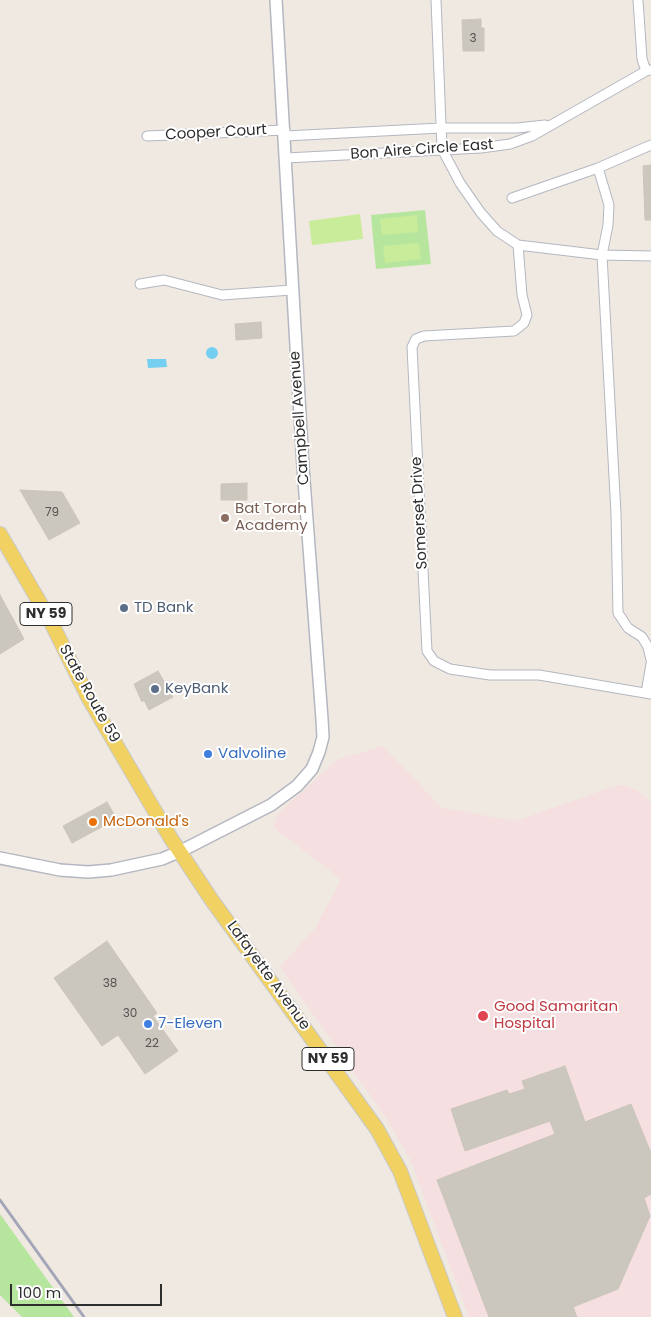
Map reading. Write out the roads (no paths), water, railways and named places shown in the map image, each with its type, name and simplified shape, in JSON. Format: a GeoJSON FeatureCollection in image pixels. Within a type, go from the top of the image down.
{"type":"FeatureCollection","features":[{"type":"Feature","properties":{"kind":"main road","name":"State Route 59"},"geometry":{"type":"LineString","coordinates":[[0,534],[51,622],[88,697],[170,837],[181,851]]}},
{"type":"Feature","properties":{"kind":"main road","name":"Lafayette Avenue"},"geometry":{"type":"LineString","coordinates":[[181,851],[211,899],[376,1129],[400,1171],[455,1317]]}},
{"type":"Feature","properties":{"kind":"street","name":"Campbell Avenue"},"geometry":{"type":"LineString","coordinates":[[0,858],[60,870],[88,872],[134,866],[181,851],[270,805],[296,786],[312,769],[323,737],[292,290],[285,133],[276,0]]}},
{"type":"Feature","properties":{"kind":"street"},"geometry":{"type":"LineString","coordinates":[[436,0],[442,149],[460,184],[481,213],[497,231],[518,244],[602,255],[651,256]]}},
{"type":"Feature","properties":{"kind":"street"},"geometry":{"type":"LineString","coordinates":[[638,0],[642,59],[648,71]]}},
{"type":"Feature","properties":{"kind":"street","name":"Bon Aire Circle East"},"geometry":{"type":"LineString","coordinates":[[286,158],[481,148],[510,144],[532,136],[648,71]]}},
{"type":"Feature","properties":{"kind":"street","name":"Bon Aire Circle East"},"geometry":{"type":"LineString","coordinates":[[285,133],[535,127],[553,124]]}},
{"type":"Feature","properties":{"kind":"street","name":"Cooper Court"},"geometry":{"type":"LineString","coordinates":[[147,136],[285,133]]}},
{"type":"Feature","properties":{"kind":"street"},"geometry":{"type":"LineString","coordinates":[[512,198],[598,168],[651,145]]}},
{"type":"Feature","properties":{"kind":"street"},"geometry":{"type":"LineString","coordinates":[[598,168],[609,205],[608,225],[602,255],[616,514],[618,613],[628,628],[642,637],[648,647],[651,660]]}},
{"type":"Feature","properties":{"kind":"street","name":"Somerset Drive"},"geometry":{"type":"LineString","coordinates":[[518,244],[522,295],[527,315],[524,323],[514,331],[424,336],[416,339],[412,347],[427,651],[434,661],[450,669],[490,675],[539,675],[649,693],[651,664]]}},
{"type":"Feature","properties":{"kind":"street"},"geometry":{"type":"LineString","coordinates":[[140,284],[164,280],[222,295],[292,290]]}},
{"type":"Feature","properties":{"kind":"water"},"geometry":{"type":"Polygon","coordinates":[[[210,347],[214,347],[218,353],[214,359],[210,359],[206,355],[206,351],[210,347]]]}},
{"type":"Feature","properties":{"kind":"water"},"geometry":{"type":"Polygon","coordinates":[[[147,359],[166,359],[167,367],[148,368],[147,359]]]}},
{"type":"Feature","properties":{"kind":"railway"},"geometry":{"type":"LineString","coordinates":[[0,1200],[84,1317]]}},
{"type":"Feature","properties":{"kind":"place","name":"Bat Torah Academy"},"geometry":{"type":"Point","coordinates":[225,518]}},
{"type":"Feature","properties":{"kind":"place","name":"TD Bank"},"geometry":{"type":"Point","coordinates":[124,608]}},
{"type":"Feature","properties":{"kind":"place","name":"KeyBank"},"geometry":{"type":"Point","coordinates":[155,689]}},
{"type":"Feature","properties":{"kind":"place","name":"Valvoline"},"geometry":{"type":"Point","coordinates":[208,754]}},
{"type":"Feature","properties":{"kind":"place","name":"McDonald's"},"geometry":{"type":"Point","coordinates":[93,822]}},
{"type":"Feature","properties":{"kind":"place","name":"Good Samaritan Hospital"},"geometry":{"type":"Point","coordinates":[483,1016]}},
{"type":"Feature","properties":{"kind":"place","name":"7-Eleven"},"geometry":{"type":"Point","coordinates":[148,1024]}}]}
